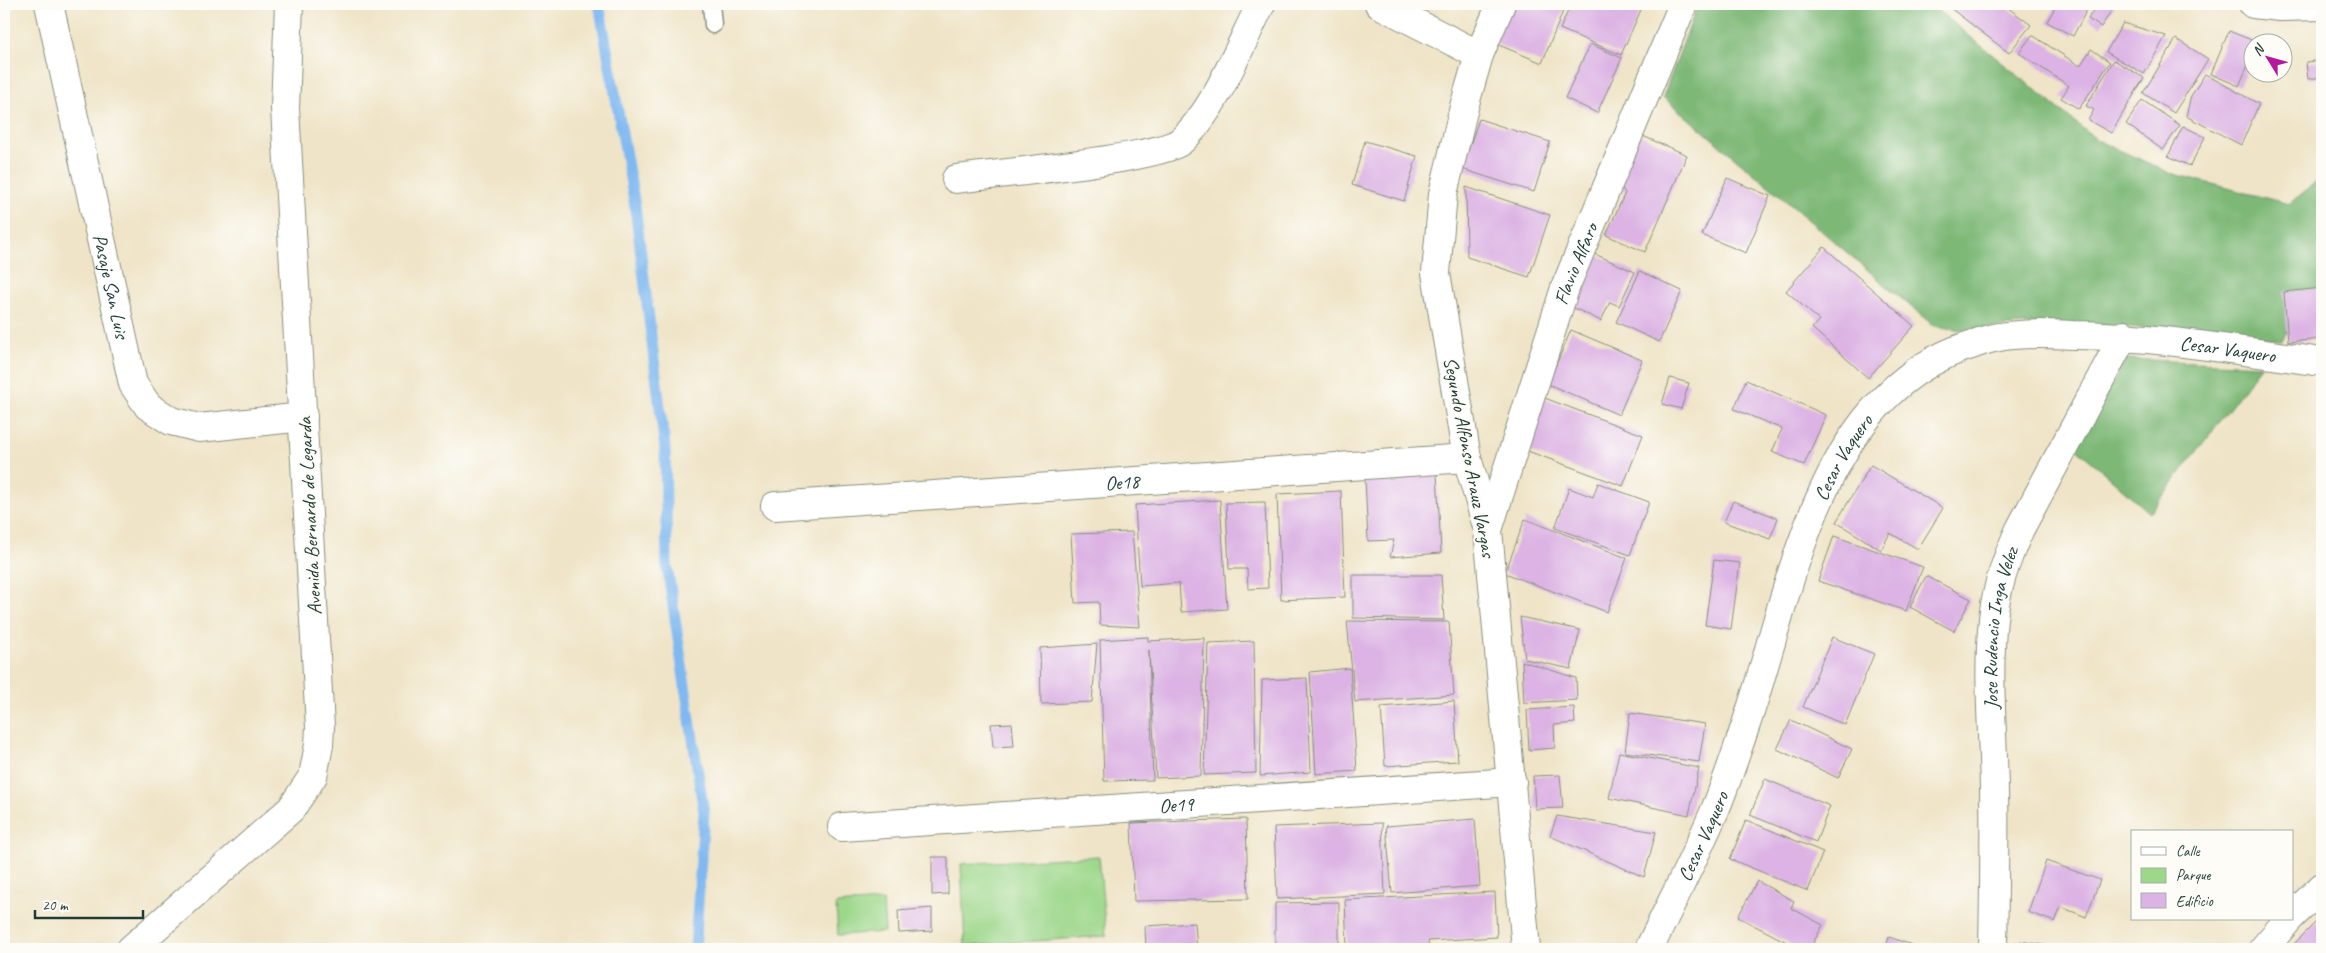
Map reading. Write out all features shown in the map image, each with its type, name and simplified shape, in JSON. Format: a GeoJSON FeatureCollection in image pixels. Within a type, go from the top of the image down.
{"type":"FeatureCollection","features":[{"type":"Feature","properties":{"kind":"street","name":"Pasaje San Luis"},"geometry":{"type":"LineString","coordinates":[[49,4],[133,384],[148,406],[171,421],[198,428],[303,417]]}},
{"type":"Feature","properties":{"kind":"street","name":"Avenida Bernardo de Legarda"},"geometry":{"type":"LineString","coordinates":[[134,948],[292,809],[313,776],[320,745],[285,108],[290,4]]}},
{"type":"Feature","properties":{"kind":"street"},"geometry":{"type":"LineString","coordinates":[[956,179],[1145,154],[1180,142],[1209,106],[1261,4]]}},
{"type":"Feature","properties":{"kind":"street"},"geometry":{"type":"LineString","coordinates":[[1379,4],[1479,55]]}},
{"type":"Feature","properties":{"kind":"street","name":"Segundo Alfonso Arauz Vargas"},"geometry":{"type":"LineString","coordinates":[[1501,4],[1479,55],[1464,107],[1443,194],[1436,273],[1467,458],[1488,530],[1526,949]]}},
{"type":"Feature","properties":{"kind":"street","name":"Flavio Alfaro"},"geometry":{"type":"LineString","coordinates":[[1488,530],[1565,288],[1683,4]]}},
{"type":"Feature","properties":{"kind":"street"},"geometry":{"type":"LineString","coordinates":[[2253,4],[2280,7],[2322,6]]}},
{"type":"Feature","properties":{"kind":"street","name":"Cesar Vaquero"},"geometry":{"type":"LineString","coordinates":[[1649,949],[1716,808],[1746,726],[1796,559],[1815,510],[1835,467],[1871,415],[1894,388],[1926,363],[1956,349],[1998,337],[2045,334],[2124,335],[2322,362]]}},
{"type":"Feature","properties":{"kind":"street","name":"Jose Rudencio Inga Velez"},"geometry":{"type":"LineString","coordinates":[[1994,949],[1996,863],[1991,660],[1993,618],[1999,587],[2007,558],[2020,529],[2124,335]]}},
{"type":"Feature","properties":{"kind":"street","name":"Oe18"},"geometry":{"type":"LineString","coordinates":[[776,506],[1467,458]]}},
{"type":"Feature","properties":{"kind":"street","name":"Oe19"},"geometry":{"type":"LineString","coordinates":[[842,827],[1512,782]]}},
{"type":"Feature","properties":{"kind":"street"},"geometry":{"type":"LineString","coordinates":[[2294,914],[2322,887]]}},
{"type":"Feature","properties":{"kind":"street"},"geometry":{"type":"LineString","coordinates":[[2263,949],[2288,920]]}},
{"type":"Feature","properties":{"kind":"lane"},"geometry":{"type":"LineString","coordinates":[[711,4],[713,25]]}},
{"type":"Feature","properties":{"kind":"green space"},"geometry":{"type":"Polygon","coordinates":[[[1698,4],[1930,4],[2097,140],[2170,173],[2289,204],[2322,177],[2322,286],[2281,340],[2118,326],[2035,324],[1961,330],[1934,326],[1663,97],[1698,4]]]}},
{"type":"Feature","properties":{"kind":"green space"},"geometry":{"type":"Polygon","coordinates":[[[2126,359],[2262,365],[2150,513],[2076,448],[2126,359]]]}},
{"type":"Feature","properties":{"kind":"green space"},"geometry":{"type":"Polygon","coordinates":[[[1099,856],[1106,936],[965,946],[961,864],[1099,856]]]}},
{"type":"Feature","properties":{"kind":"green space"},"geometry":{"type":"Polygon","coordinates":[[[883,901],[885,932],[838,935],[836,904],[883,901]]]}},
{"type":"Feature","properties":{"kind":"green space"},"geometry":{"type":"Polygon","coordinates":[[[1104,946],[1104,949],[958,949],[958,947],[1104,946]]]}},
{"type":"Feature","properties":{"kind":"building"},"geometry":{"type":"Polygon","coordinates":[[[1510,4],[1520,4],[1529,7],[1530,4],[1566,4],[1542,63],[1494,43],[1510,4]]]}},
{"type":"Feature","properties":{"kind":"building"},"geometry":{"type":"Polygon","coordinates":[[[1571,4],[1643,5],[1621,55],[1560,29],[1571,4]]]}},
{"type":"Feature","properties":{"kind":"building"},"geometry":{"type":"Polygon","coordinates":[[[1945,4],[2003,4],[2031,25],[2009,53],[1945,4]]]}},
{"type":"Feature","properties":{"kind":"building"},"geometry":{"type":"Polygon","coordinates":[[[2057,4],[2090,4],[2073,36],[2047,22],[2057,4]]]}},
{"type":"Feature","properties":{"kind":"building"},"geometry":{"type":"Polygon","coordinates":[[[2097,4],[2115,5],[2101,27],[2088,19],[2097,4]]]}},
{"type":"Feature","properties":{"kind":"building"},"geometry":{"type":"Polygon","coordinates":[[[2123,23],[2166,36],[2144,74],[2106,52],[2123,23]]]}},
{"type":"Feature","properties":{"kind":"building"},"geometry":{"type":"Polygon","coordinates":[[[2229,31],[2244,37],[2244,74],[2239,86],[2211,74],[2229,31]]]}},
{"type":"Feature","properties":{"kind":"building"},"geometry":{"type":"Polygon","coordinates":[[[2032,35],[2080,66],[2091,49],[2110,62],[2079,109],[2061,98],[2069,86],[2019,53],[2032,35]]]}},
{"type":"Feature","properties":{"kind":"building"},"geometry":{"type":"Polygon","coordinates":[[[2176,39],[2208,59],[2174,113],[2143,93],[2176,39]]]}},
{"type":"Feature","properties":{"kind":"building"},"geometry":{"type":"Polygon","coordinates":[[[1590,44],[1622,58],[1597,113],[1565,98],[1590,44]]]}},
{"type":"Feature","properties":{"kind":"building"},"geometry":{"type":"Polygon","coordinates":[[[2114,60],[2144,78],[2111,133],[2088,120],[2094,110],[2086,106],[2114,60]]]}},
{"type":"Feature","properties":{"kind":"building"},"geometry":{"type":"Polygon","coordinates":[[[2322,60],[2322,77],[2308,79],[2306,62],[2322,60]]]}},
{"type":"Feature","properties":{"kind":"building"},"geometry":{"type":"Polygon","coordinates":[[[2205,74],[2259,104],[2241,145],[2186,116],[2191,96],[2205,74]]]}},
{"type":"Feature","properties":{"kind":"building"},"geometry":{"type":"Polygon","coordinates":[[[2142,100],[2180,125],[2163,150],[2126,124],[2142,100]]]}},
{"type":"Feature","properties":{"kind":"building"},"geometry":{"type":"Polygon","coordinates":[[[1479,119],[1550,142],[1534,192],[1462,169],[1479,119]]]}},
{"type":"Feature","properties":{"kind":"building"},"geometry":{"type":"Polygon","coordinates":[[[2183,126],[2205,137],[2190,166],[2168,156],[2183,126]]]}},
{"type":"Feature","properties":{"kind":"building"},"geometry":{"type":"Polygon","coordinates":[[[1638,134],[1687,155],[1645,252],[1606,235],[1625,193],[1617,181],[1638,134]]]}},
{"type":"Feature","properties":{"kind":"building"},"geometry":{"type":"Polygon","coordinates":[[[1365,141],[1417,156],[1404,201],[1352,185],[1365,141]]]}},
{"type":"Feature","properties":{"kind":"building"},"geometry":{"type":"Polygon","coordinates":[[[1727,178],[1770,196],[1746,253],[1702,235],[1727,178]]]}},
{"type":"Feature","properties":{"kind":"building"},"geometry":{"type":"Polygon","coordinates":[[[1466,187],[1550,215],[1529,277],[1467,257],[1466,187]]]}},
{"type":"Feature","properties":{"kind":"building"},"geometry":{"type":"Polygon","coordinates":[[[1824,247],[1914,326],[1868,378],[1812,328],[1819,320],[1786,291],[1824,247]]]}},
{"type":"Feature","properties":{"kind":"building"},"geometry":{"type":"Polygon","coordinates":[[[1588,251],[1635,272],[1619,306],[1610,302],[1601,321],[1564,303],[1588,251]]]}},
{"type":"Feature","properties":{"kind":"building"},"geometry":{"type":"Polygon","coordinates":[[[1640,271],[1682,291],[1659,342],[1616,322],[1640,271]]]}},
{"type":"Feature","properties":{"kind":"building"},"geometry":{"type":"Polygon","coordinates":[[[2322,288],[2322,339],[2288,342],[2284,292],[2322,288]]]}},
{"type":"Feature","properties":{"kind":"building"},"geometry":{"type":"Polygon","coordinates":[[[1571,330],[1642,360],[1619,415],[1548,384],[1571,330]]]}},
{"type":"Feature","properties":{"kind":"building"},"geometry":{"type":"Polygon","coordinates":[[[1670,378],[1689,383],[1681,409],[1662,404],[1670,378]]]}},
{"type":"Feature","properties":{"kind":"building"},"geometry":{"type":"Polygon","coordinates":[[[1746,380],[1826,415],[1804,465],[1772,452],[1782,429],[1734,409],[1746,380]]]}},
{"type":"Feature","properties":{"kind":"building"},"geometry":{"type":"Polygon","coordinates":[[[1542,397],[1643,435],[1623,486],[1522,449],[1542,397]]]}},
{"type":"Feature","properties":{"kind":"building"},"geometry":{"type":"Polygon","coordinates":[[[1871,465],[1943,508],[1918,549],[1890,533],[1881,550],[1836,522],[1871,465]]]}},
{"type":"Feature","properties":{"kind":"building"},"geometry":{"type":"Polygon","coordinates":[[[1437,473],[1441,553],[1390,557],[1394,540],[1368,541],[1365,478],[1437,473]]]}},
{"type":"Feature","properties":{"kind":"building"},"geometry":{"type":"Polygon","coordinates":[[[1598,483],[1649,502],[1630,555],[1555,528],[1569,488],[1593,497],[1598,483]]]}},
{"type":"Feature","properties":{"kind":"building"},"geometry":{"type":"Polygon","coordinates":[[[1341,491],[1345,597],[1281,600],[1277,494],[1341,491]]]}},
{"type":"Feature","properties":{"kind":"building"},"geometry":{"type":"Polygon","coordinates":[[[1220,500],[1227,609],[1181,612],[1179,583],[1140,586],[1135,505],[1220,500]]]}},
{"type":"Feature","properties":{"kind":"building"},"geometry":{"type":"Polygon","coordinates":[[[1733,501],[1778,518],[1770,539],[1724,522],[1733,501]]]}},
{"type":"Feature","properties":{"kind":"building"},"geometry":{"type":"Polygon","coordinates":[[[1265,502],[1268,588],[1248,589],[1247,569],[1229,569],[1226,503],[1265,502]]]}},
{"type":"Feature","properties":{"kind":"building"},"geometry":{"type":"Polygon","coordinates":[[[1525,519],[1627,558],[1607,612],[1505,573],[1525,519]]]}},
{"type":"Feature","properties":{"kind":"building"},"geometry":{"type":"Polygon","coordinates":[[[1132,532],[1140,627],[1100,625],[1099,602],[1075,603],[1071,534],[1132,532]]]}},
{"type":"Feature","properties":{"kind":"building"},"geometry":{"type":"Polygon","coordinates":[[[1834,536],[1923,567],[1906,611],[1818,581],[1834,536]]]}},
{"type":"Feature","properties":{"kind":"building"},"geometry":{"type":"Polygon","coordinates":[[[1714,560],[1740,563],[1731,629],[1705,625],[1714,560]]]}},
{"type":"Feature","properties":{"kind":"building"},"geometry":{"type":"Polygon","coordinates":[[[1353,575],[1441,575],[1444,620],[1353,618],[1353,575]]]}},
{"type":"Feature","properties":{"kind":"building"},"geometry":{"type":"Polygon","coordinates":[[[1926,576],[1971,599],[1954,631],[1910,607],[1926,576]]]}},
{"type":"Feature","properties":{"kind":"building"},"geometry":{"type":"Polygon","coordinates":[[[1520,617],[1580,630],[1571,669],[1525,659],[1520,617]]]}},
{"type":"Feature","properties":{"kind":"building"},"geometry":{"type":"Polygon","coordinates":[[[1347,621],[1449,622],[1454,695],[1355,702],[1347,621]]]}},
{"type":"Feature","properties":{"kind":"building"},"geometry":{"type":"Polygon","coordinates":[[[1148,637],[1148,641],[1204,638],[1201,776],[1156,778],[1149,650],[1153,780],[1104,781],[1100,640],[1148,637]]]}},
{"type":"Feature","properties":{"kind":"building"},"geometry":{"type":"Polygon","coordinates":[[[1832,637],[1874,654],[1845,725],[1803,707],[1832,637]]]}},
{"type":"Feature","properties":{"kind":"building"},"geometry":{"type":"Polygon","coordinates":[[[1254,641],[1256,773],[1204,775],[1208,643],[1254,641]]]}},
{"type":"Feature","properties":{"kind":"building"},"geometry":{"type":"Polygon","coordinates":[[[1097,644],[1092,702],[1041,704],[1040,648],[1097,644]]]}},
{"type":"Feature","properties":{"kind":"building"},"geometry":{"type":"Polygon","coordinates":[[[1522,661],[1576,678],[1577,700],[1524,703],[1522,661]]]}},
{"type":"Feature","properties":{"kind":"building"},"geometry":{"type":"Polygon","coordinates":[[[1350,668],[1357,771],[1316,774],[1310,672],[1350,668]]]}},
{"type":"Feature","properties":{"kind":"building"},"geometry":{"type":"Polygon","coordinates":[[[1307,678],[1311,772],[1260,776],[1262,680],[1307,678]]]}},
{"type":"Feature","properties":{"kind":"building"},"geometry":{"type":"Polygon","coordinates":[[[1454,701],[1458,761],[1385,766],[1381,707],[1454,701]]]}},
{"type":"Feature","properties":{"kind":"building"},"geometry":{"type":"Polygon","coordinates":[[[1574,707],[1575,723],[1554,725],[1555,748],[1529,750],[1527,710],[1574,707]]]}},
{"type":"Feature","properties":{"kind":"building"},"geometry":{"type":"Polygon","coordinates":[[[1630,713],[1705,724],[1699,762],[1625,752],[1630,713]]]}},
{"type":"Feature","properties":{"kind":"building"},"geometry":{"type":"Polygon","coordinates":[[[1791,720],[1852,749],[1838,778],[1777,749],[1791,720]]]}},
{"type":"Feature","properties":{"kind":"building"},"geometry":{"type":"Polygon","coordinates":[[[1012,723],[1014,746],[993,747],[991,724],[1012,723]]]}},
{"type":"Feature","properties":{"kind":"building"},"geometry":{"type":"Polygon","coordinates":[[[1619,752],[1699,768],[1689,815],[1609,798],[1619,752]]]}},
{"type":"Feature","properties":{"kind":"building"},"geometry":{"type":"Polygon","coordinates":[[[1560,775],[1563,808],[1535,809],[1533,776],[1560,775]]]}},
{"type":"Feature","properties":{"kind":"building"},"geometry":{"type":"Polygon","coordinates":[[[1765,779],[1830,806],[1816,842],[1750,815],[1765,779]]]}},
{"type":"Feature","properties":{"kind":"building"},"geometry":{"type":"Polygon","coordinates":[[[1557,816],[1656,832],[1644,877],[1550,836],[1557,816]]]}},
{"type":"Feature","properties":{"kind":"building"},"geometry":{"type":"Polygon","coordinates":[[[1246,819],[1248,899],[1134,901],[1131,823],[1246,819]]]}},
{"type":"Feature","properties":{"kind":"building"},"geometry":{"type":"Polygon","coordinates":[[[1475,819],[1480,886],[1392,893],[1386,826],[1475,819]]]}},
{"type":"Feature","properties":{"kind":"building"},"geometry":{"type":"Polygon","coordinates":[[[1746,820],[1823,852],[1808,891],[1730,859],[1746,820]]]}},
{"type":"Feature","properties":{"kind":"building"},"geometry":{"type":"Polygon","coordinates":[[[1382,823],[1385,894],[1277,899],[1274,827],[1382,823]]]}},
{"type":"Feature","properties":{"kind":"building"},"geometry":{"type":"Polygon","coordinates":[[[932,857],[948,857],[948,894],[932,895],[932,857]]]}},
{"type":"Feature","properties":{"kind":"building"},"geometry":{"type":"Polygon","coordinates":[[[2046,861],[2100,880],[2086,917],[2061,907],[2055,922],[2028,912],[2046,861]]]}},
{"type":"Feature","properties":{"kind":"building"},"geometry":{"type":"Polygon","coordinates":[[[1757,881],[1794,901],[1791,908],[1823,925],[1810,949],[1800,949],[1738,917],[1757,881]]]}},
{"type":"Feature","properties":{"kind":"building"},"geometry":{"type":"Polygon","coordinates":[[[1495,892],[1497,937],[1428,941],[1429,949],[1347,949],[1345,900],[1495,892]]]}},
{"type":"Feature","properties":{"kind":"building"},"geometry":{"type":"Polygon","coordinates":[[[1339,902],[1339,949],[1275,949],[1275,903],[1339,902]]]}},
{"type":"Feature","properties":{"kind":"building"},"geometry":{"type":"Polygon","coordinates":[[[932,908],[932,931],[899,933],[898,911],[932,908]]]}},
{"type":"Feature","properties":{"kind":"building"},"geometry":{"type":"Polygon","coordinates":[[[2317,921],[2322,926],[2322,949],[2298,949],[2293,945],[2317,921]]]}},
{"type":"Feature","properties":{"kind":"building"},"geometry":{"type":"Polygon","coordinates":[[[1195,923],[1197,949],[1146,949],[1145,926],[1195,923]]]}},
{"type":"Feature","properties":{"kind":"building"},"geometry":{"type":"Polygon","coordinates":[[[1889,937],[1923,949],[1885,949],[1889,937]]]}},
{"type":"Feature","properties":{"kind":"building"},"geometry":{"type":"Polygon","coordinates":[[[2020,941],[2061,948],[2061,949],[2018,949],[2020,941]]]}},
{"type":"Feature","properties":{"kind":"waterway"},"geometry":{"type":"LineString","coordinates":[[599,4],[635,206],[665,448],[667,565],[704,813],[695,949]]}}]}
